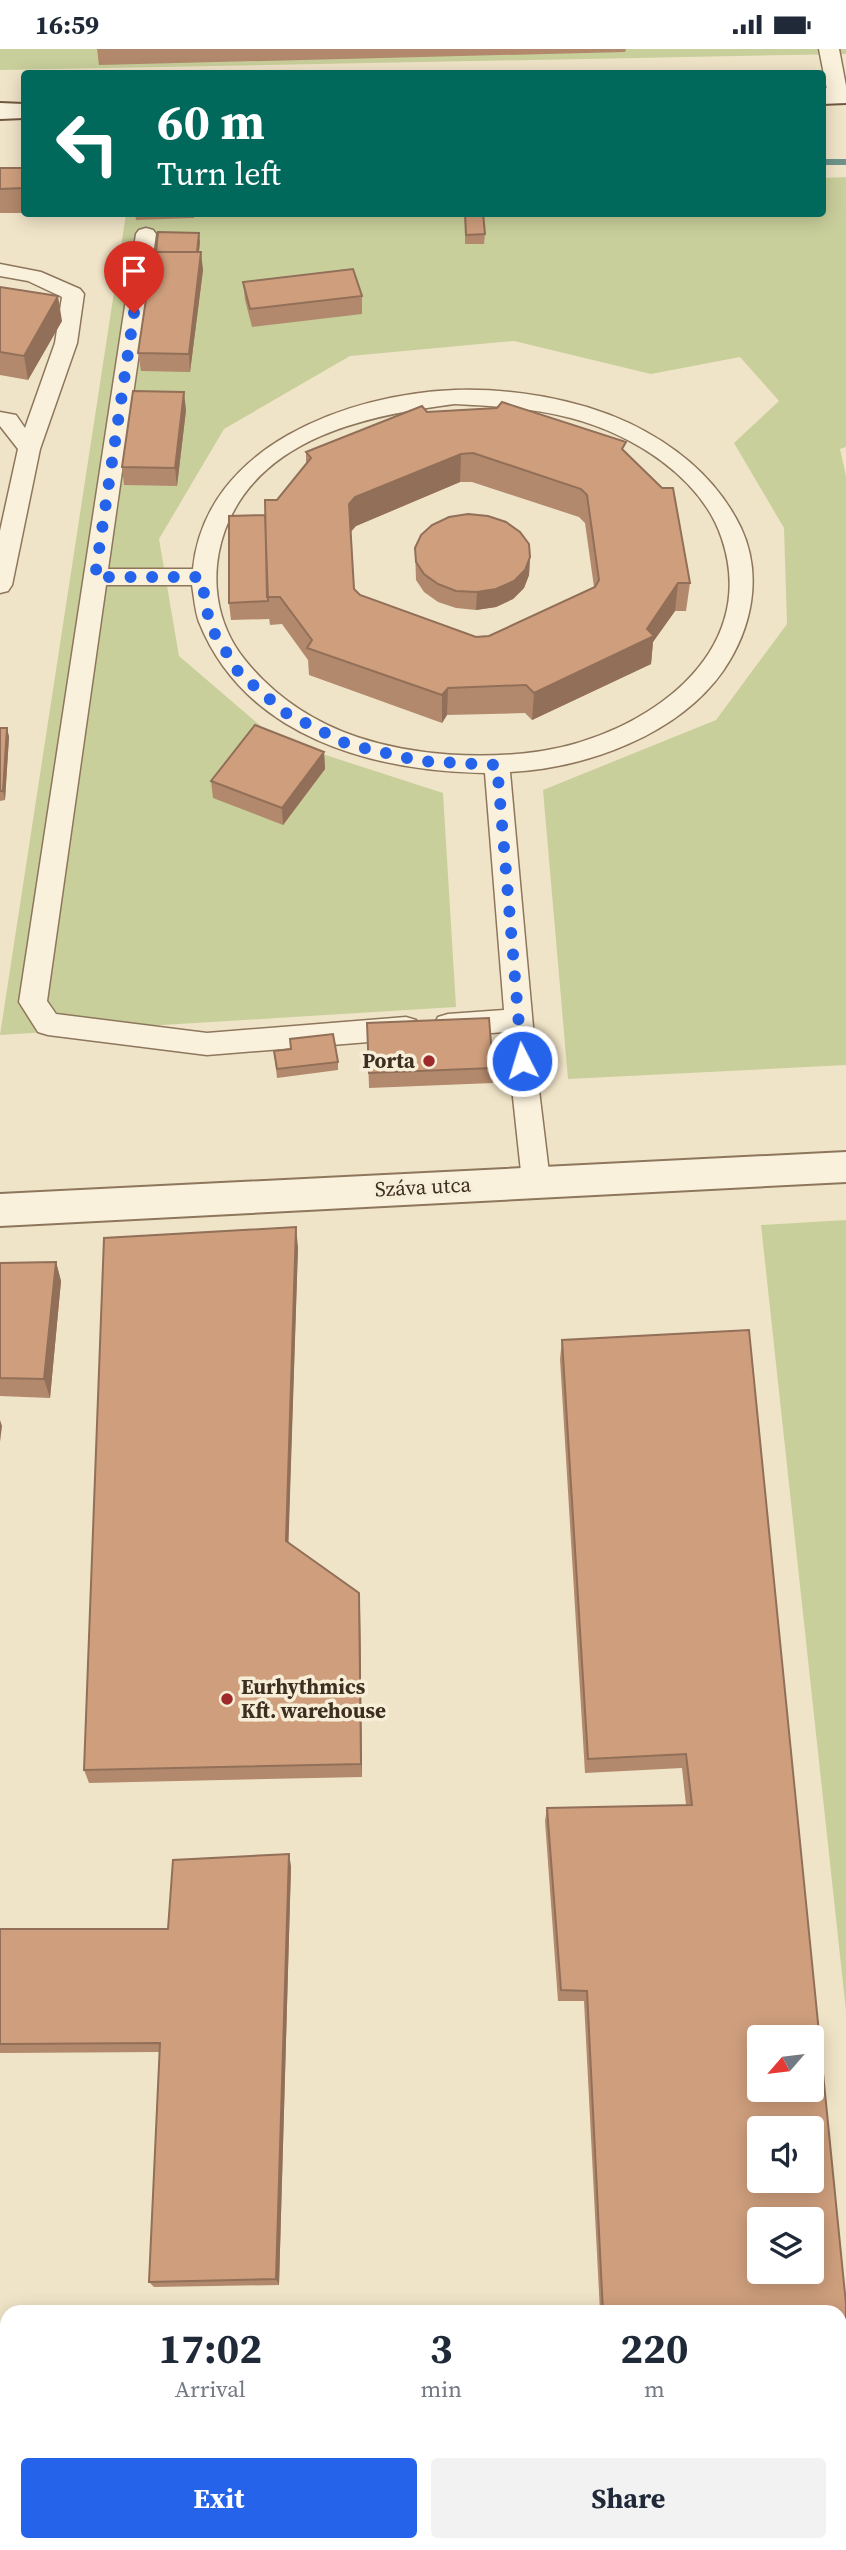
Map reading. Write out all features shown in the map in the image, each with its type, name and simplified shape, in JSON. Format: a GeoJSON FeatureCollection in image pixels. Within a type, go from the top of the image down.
{"type":"FeatureCollection","features":[{"type":"Feature","properties":{"kind":"street"},"geometry":{"type":"LineString","coordinates":[[0,111],[21,111]]}},
{"type":"Feature","properties":{"kind":"street","name":"Száva utca"},"geometry":{"type":"LineString","coordinates":[[0,1210],[846,1167]]}},
{"type":"Feature","properties":{"kind":"lane"},"geometry":{"type":"LineString","coordinates":[[828,49],[836,95]]}},
{"type":"Feature","properties":{"kind":"lane"},"geometry":{"type":"LineString","coordinates":[[146,234],[33,1002],[48,1024],[207,1044],[518,1020]]}},
{"type":"Feature","properties":{"kind":"lane"},"geometry":{"type":"LineString","coordinates":[[0,270],[34,276],[73,293],[66,343],[29,449],[0,585]]}},
{"type":"Feature","properties":{"kind":"lane"},"geometry":{"type":"LineString","coordinates":[[455,397],[521,400],[584,414],[640,438],[688,471],[722,512],[741,558],[742,605],[724,653],[688,695],[635,730],[570,754],[497,765],[420,761],[347,744],[286,713],[239,673],[210,626],[201,577],[211,530],[236,487],[277,451],[329,423],[390,405],[455,397]]}},
{"type":"Feature","properties":{"kind":"lane"},"geometry":{"type":"LineString","coordinates":[[0,419],[8,420],[29,449]]}},
{"type":"Feature","properties":{"kind":"lane"},"geometry":{"type":"LineString","coordinates":[[95,577],[201,577]]}},
{"type":"Feature","properties":{"kind":"lane"},"geometry":{"type":"LineString","coordinates":[[497,765],[518,1020],[536,1181]]}},
{"type":"Feature","properties":{"kind":"green space"},"geometry":{"type":"Polygon","coordinates":[[[0,49],[846,49],[846,54],[0,70],[0,49]]]}},
{"type":"Feature","properties":{"kind":"green space"},"geometry":{"type":"Polygon","coordinates":[[[846,177],[846,447],[840,449],[846,476],[846,1065],[568,1079],[543,790],[716,720],[787,624],[784,528],[734,443],[779,401],[740,357],[651,374],[514,341],[350,356],[224,429],[159,539],[179,656],[276,739],[443,793],[456,1007],[0,1035],[126,217],[826,217],[826,178],[846,177]]]}},
{"type":"Feature","properties":{"kind":"green space"},"geometry":{"type":"Polygon","coordinates":[[[846,1220],[846,2011],[761,1225],[846,1220]]]}},
{"type":"Feature","properties":{"kind":"building"},"geometry":{"type":"Polygon","coordinates":[[[0,168],[21,168],[21,188],[0,189],[0,168]]]}},
{"type":"Feature","properties":{"kind":"building"},"geometry":{"type":"Polygon","coordinates":[[[465,217],[483,217],[485,234],[466,235],[465,217]]]}},
{"type":"Feature","properties":{"kind":"building"},"geometry":{"type":"Polygon","coordinates":[[[158,232],[199,233],[197,252],[156,252],[158,232]]]}},
{"type":"Feature","properties":{"kind":"building"},"geometry":{"type":"Polygon","coordinates":[[[153,252],[201,252],[189,354],[138,353],[153,252]]]}},
{"type":"Feature","properties":{"kind":"building"},"geometry":{"type":"Polygon","coordinates":[[[353,269],[362,296],[250,309],[243,282],[353,269]]]}},
{"type":"Feature","properties":{"kind":"building"},"geometry":{"type":"Polygon","coordinates":[[[0,287],[58,296],[24,356],[0,352],[0,287]]]}},
{"type":"Feature","properties":{"kind":"building"},"geometry":{"type":"Polygon","coordinates":[[[133,391],[184,392],[175,468],[122,467],[133,391]]]}},
{"type":"Feature","properties":{"kind":"building"},"geometry":{"type":"Polygon","coordinates":[[[502,402],[626,442],[622,449],[662,488],[673,488],[690,583],[678,583],[647,629],[654,636],[534,693],[526,685],[448,688],[442,695],[307,648],[312,640],[280,597],[267,597],[265,500],[277,500],[311,458],[306,452],[422,406],[427,412],[497,408],[502,402]],[[473,453],[461,454],[355,497],[349,504],[354,589],[360,595],[476,637],[489,636],[595,587],[599,580],[587,495],[581,489],[473,453]]]}},
{"type":"Feature","properties":{"kind":"building"},"geometry":{"type":"Polygon","coordinates":[[[468,514],[488,516],[506,522],[520,532],[529,544],[530,557],[525,570],[514,581],[496,589],[456,591],[438,584],[424,574],[416,562],[415,548],[421,535],[432,525],[449,517],[468,514]]]}},
{"type":"Feature","properties":{"kind":"building"},"geometry":{"type":"Polygon","coordinates":[[[265,515],[268,601],[229,603],[229,516],[265,515]]]}},
{"type":"Feature","properties":{"kind":"building"},"geometry":{"type":"Polygon","coordinates":[[[255,725],[324,752],[282,808],[211,781],[255,725]]]}},
{"type":"Feature","properties":{"kind":"building"},"geometry":{"type":"Polygon","coordinates":[[[0,728],[7,728],[3,791],[0,791],[0,728]]]}},
{"type":"Feature","properties":{"kind":"building","name":"Porta"},"geometry":{"type":"Polygon","coordinates":[[[489,1018],[493,1068],[369,1073],[367,1023],[489,1018]]]}},
{"type":"Feature","properties":{"kind":"building"},"geometry":{"type":"Polygon","coordinates":[[[333,1034],[338,1062],[277,1069],[274,1051],[291,1049],[290,1039],[333,1034]]]}},
{"type":"Feature","properties":{"kind":"building"},"geometry":{"type":"Polygon","coordinates":[[[296,1227],[286,1541],[359,1593],[361,1764],[84,1770],[104,1238],[296,1227]]]}},
{"type":"Feature","properties":{"kind":"building"},"geometry":{"type":"Polygon","coordinates":[[[56,1262],[44,1379],[0,1378],[0,1263],[56,1262]]]}},
{"type":"Feature","properties":{"kind":"building"},"geometry":{"type":"Polygon","coordinates":[[[749,1330],[818,2025],[747,2025],[747,2102],[824,2102],[824,2083],[846,2305],[603,2305],[587,1991],[561,1990],[547,1808],[692,1805],[686,1754],[588,1759],[562,1340],[749,1330]]]}},
{"type":"Feature","properties":{"kind":"building"},"geometry":{"type":"Polygon","coordinates":[[[289,1854],[276,2279],[149,2282],[160,2043],[0,2044],[0,1929],[168,1929],[173,1860],[289,1854]]]}},
{"type":"Feature","properties":{"kind":"waterway"},"geometry":{"type":"LineString","coordinates":[[826,162],[846,162]]}},
{"type":"Feature","properties":{"kind":"place","name":"Porta"},"geometry":{"type":"Point","coordinates":[429,1061]}},
{"type":"Feature","properties":{"kind":"place","name":"Eurhythmics Kft. warehouse"},"geometry":{"type":"Point","coordinates":[227,1699]}},
{"type":"Feature","properties":{"kind":"route"},"geometry":{"type":"LineString","coordinates":[[134,313],[95,577],[201,577],[210,626],[239,673],[286,713],[347,744],[420,761],[497,765],[522,1061]]}}]}
